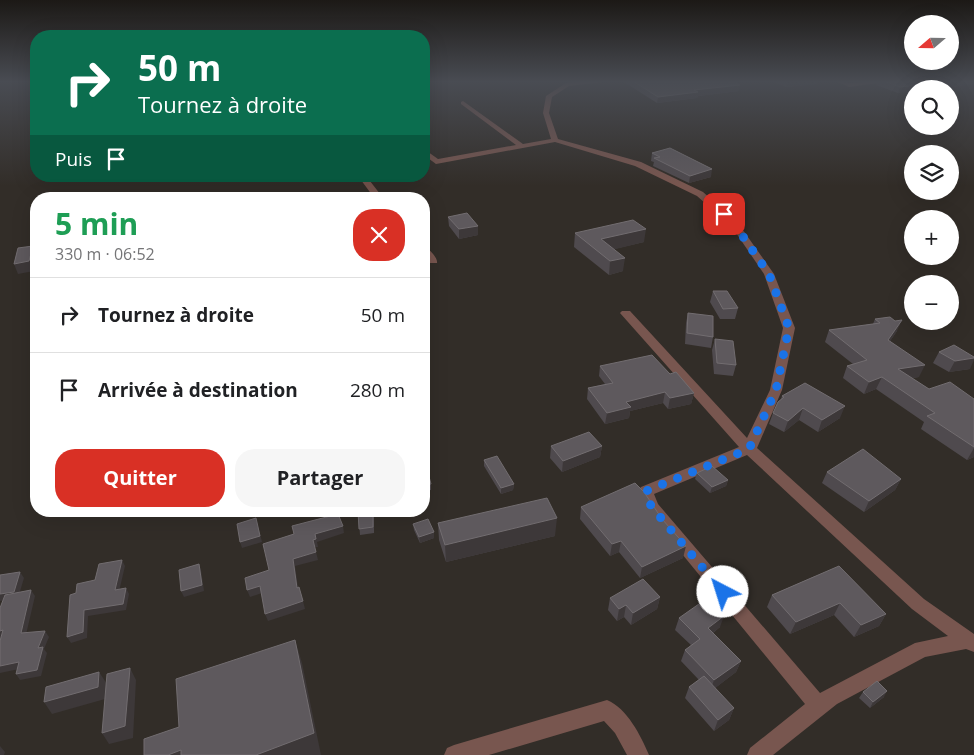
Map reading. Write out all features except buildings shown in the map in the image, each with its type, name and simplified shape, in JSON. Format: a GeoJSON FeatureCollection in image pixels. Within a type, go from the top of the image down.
{"type":"FeatureCollection","features":[{"type":"Feature","properties":{"kind":"street"},"geometry":{"type":"LineString","coordinates":[[481,116],[522,146]]}},
{"type":"Feature","properties":{"kind":"street"},"geometry":{"type":"LineString","coordinates":[[547,116],[555,140]]}},
{"type":"Feature","properties":{"kind":"street"},"geometry":{"type":"LineString","coordinates":[[430,156],[436,162],[555,140],[638,164],[700,194],[735,225],[769,274],[789,328],[776,390],[749,449],[646,491],[651,506],[819,706]]}},
{"type":"Feature","properties":{"kind":"street"},"geometry":{"type":"LineString","coordinates":[[367,182],[375,192]]}},
{"type":"Feature","properties":{"kind":"street"},"geometry":{"type":"LineString","coordinates":[[430,257],[433,261]]}},
{"type":"Feature","properties":{"kind":"street"},"geometry":{"type":"LineString","coordinates":[[626,313],[749,449],[918,604],[971,642]]}},
{"type":"Feature","properties":{"kind":"street"},"geometry":{"type":"LineString","coordinates":[[757,755],[830,697],[922,649],[971,642]]}},
{"type":"Feature","properties":{"kind":"street"},"geometry":{"type":"LineString","coordinates":[[454,755],[607,710],[622,726],[639,755]]}},
{"type":"Feature","properties":{"kind":"route"},"geometry":{"type":"LineString","coordinates":[[723,592],[651,506],[646,491],[749,449],[776,390],[789,328],[769,274],[735,225],[724,214]]}}]}
